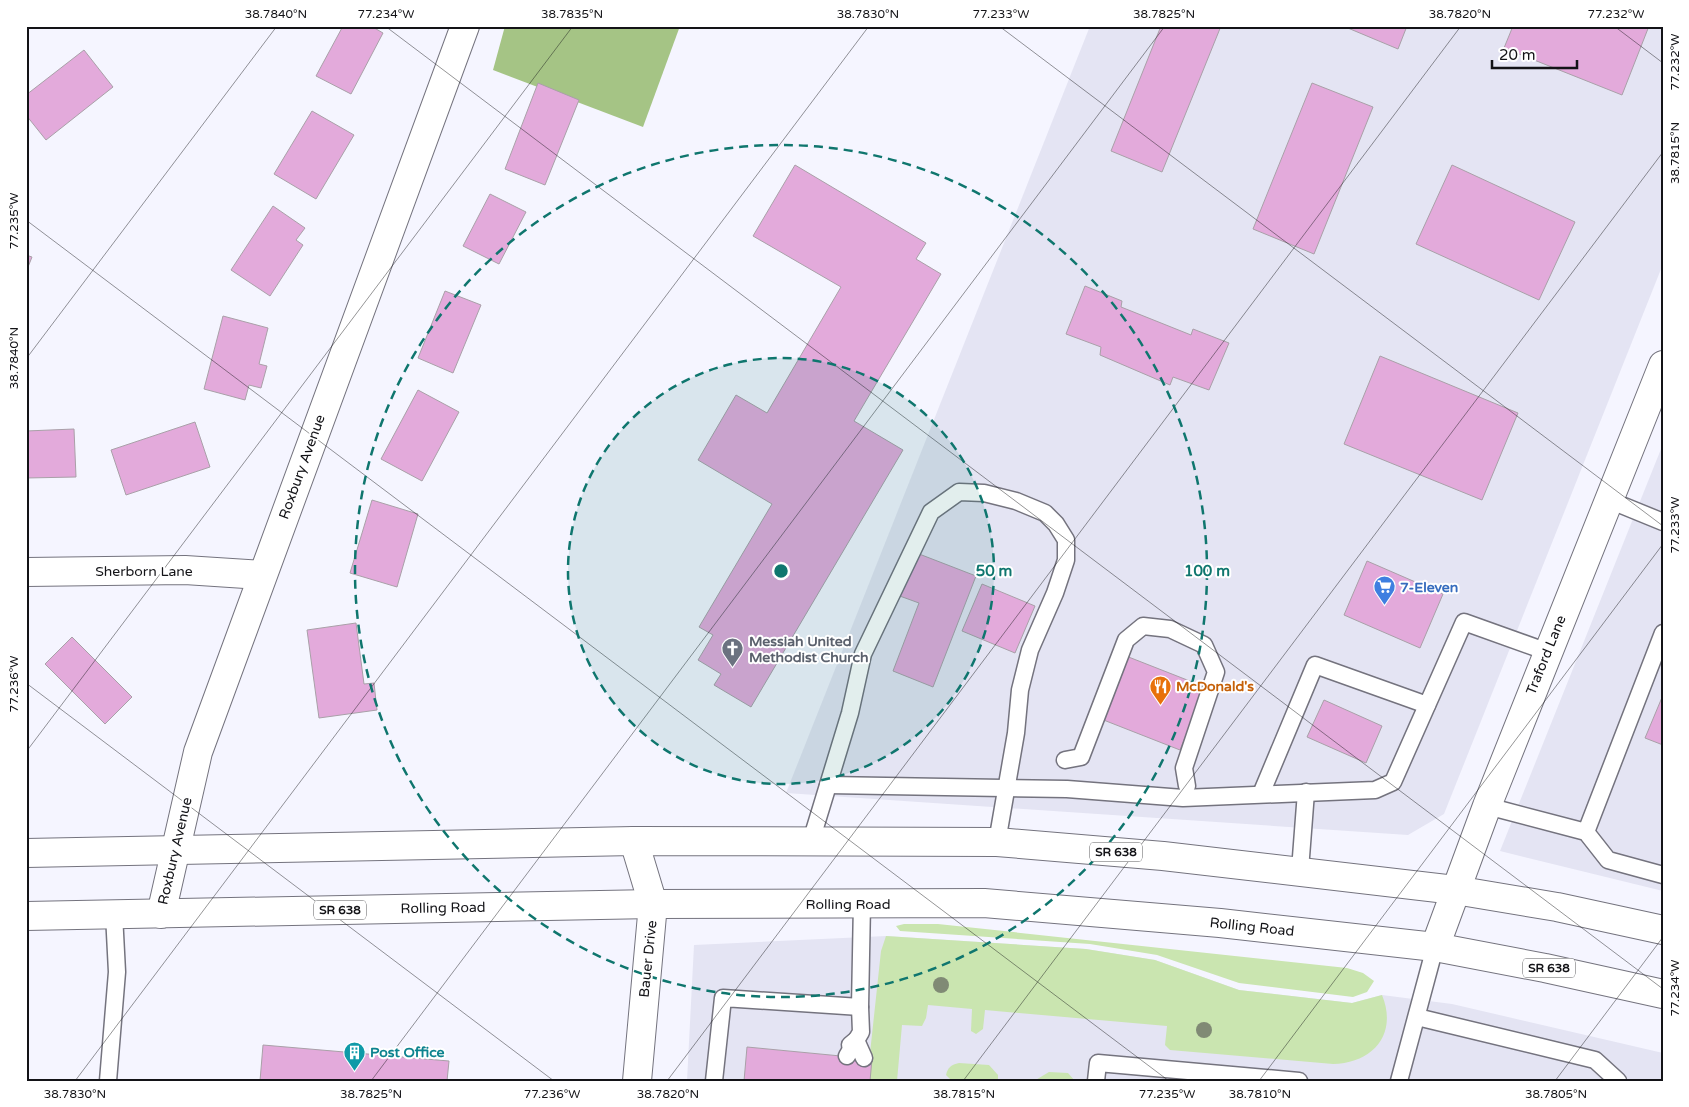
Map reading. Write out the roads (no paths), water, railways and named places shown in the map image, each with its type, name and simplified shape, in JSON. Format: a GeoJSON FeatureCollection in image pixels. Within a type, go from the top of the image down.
{"type":"FeatureCollection","features":[{"type":"Feature","properties":{"kind":"main road","name":"Roxbury Avenue"},"geometry":{"type":"LineString","coordinates":[[161,914],[198,752],[465,26]]}},
{"type":"Feature","properties":{"kind":"main road","name":"Traford Lane"},"geometry":{"type":"LineString","coordinates":[[1435,947],[1487,806],[1663,364]]}},
{"type":"Feature","properties":{"kind":"main road","name":"Sherborn Lane"},"geometry":{"type":"LineString","coordinates":[[26,572],[185,570],[262,576]]}},
{"type":"Feature","properties":{"kind":"main road","name":"SR 638"},"geometry":{"type":"LineString","coordinates":[[26,853],[634,841],[997,842],[1300,870],[1455,890],[1557,907],[1663,930]]}},
{"type":"Feature","properties":{"kind":"main road","name":"Bauer Drive"},"geometry":{"type":"LineString","coordinates":[[634,841],[653,904],[637,1081]]}},
{"type":"Feature","properties":{"kind":"main road","name":"Rolling Road"},"geometry":{"type":"LineString","coordinates":[[26,916],[653,904],[984,903],[1220,923],[1435,947],[1545,968],[1663,994]]}},
{"type":"Feature","properties":{"kind":"lane"},"geometry":{"type":"LineString","coordinates":[[811,841],[850,713],[863,654],[932,512],[959,492],[984,493],[1016,501],[1045,513],[1056,524],[1066,540],[1066,560],[1028,658],[1020,690],[1016,733],[997,842]]}},
{"type":"Feature","properties":{"kind":"lane"},"geometry":{"type":"LineString","coordinates":[[1608,500],[1663,522]]}},
{"type":"Feature","properties":{"kind":"lane"},"geometry":{"type":"LineString","coordinates":[[828,785],[1006,788],[1183,798],[1375,790],[1393,782],[1464,622],[1548,652]]}},
{"type":"Feature","properties":{"kind":"lane"},"geometry":{"type":"LineString","coordinates":[[1065,760],[1081,757],[1126,640],[1143,626],[1170,629],[1204,645],[1216,672],[1184,768],[1187,786]]}},
{"type":"Feature","properties":{"kind":"lane"},"geometry":{"type":"LineString","coordinates":[[1586,832],[1663,633]]}},
{"type":"Feature","properties":{"kind":"lane"},"geometry":{"type":"LineString","coordinates":[[1262,794],[1315,664],[1427,705]]}},
{"type":"Feature","properties":{"kind":"lane"},"geometry":{"type":"LineString","coordinates":[[1300,870],[1306,792]]}},
{"type":"Feature","properties":{"kind":"lane"},"geometry":{"type":"LineString","coordinates":[[1487,806],[1586,832],[1608,860],[1663,875]]}},
{"type":"Feature","properties":{"kind":"lane"},"geometry":{"type":"LineString","coordinates":[[842,1056],[861,1032],[862,903]]}},
{"type":"Feature","properties":{"kind":"lane"},"geometry":{"type":"LineString","coordinates":[[108,1081],[117,972],[114,914]]}},
{"type":"Feature","properties":{"kind":"lane"},"geometry":{"type":"LineString","coordinates":[[1399,1081],[1435,947]]}},
{"type":"Feature","properties":{"kind":"lane"},"geometry":{"type":"LineString","coordinates":[[714,1081],[723,998],[860,1007]]}},
{"type":"Feature","properties":{"kind":"lane"},"geometry":{"type":"LineString","coordinates":[[1417,1016],[1595,1060],[1618,1081]]}},
{"type":"Feature","properties":{"kind":"lane"},"geometry":{"type":"LineString","coordinates":[[856,1040],[864,1058]]}},
{"type":"Feature","properties":{"kind":"lane"},"geometry":{"type":"LineString","coordinates":[[1096,1081],[1098,1063],[1299,1081]]}},
{"type":"Feature","properties":{"kind":"place","name":"7-Eleven"},"geometry":{"type":"Point","coordinates":[1384,606]}},
{"type":"Feature","properties":{"kind":"place","name":"Messiah United Methodist Church"},"geometry":{"type":"Point","coordinates":[733,668]}},
{"type":"Feature","properties":{"kind":"place","name":"McDonald's"},"geometry":{"type":"Point","coordinates":[1160,705]}},
{"type":"Feature","properties":{"kind":"place","name":"Post Office"},"geometry":{"type":"Point","coordinates":[354,1071]}}]}
